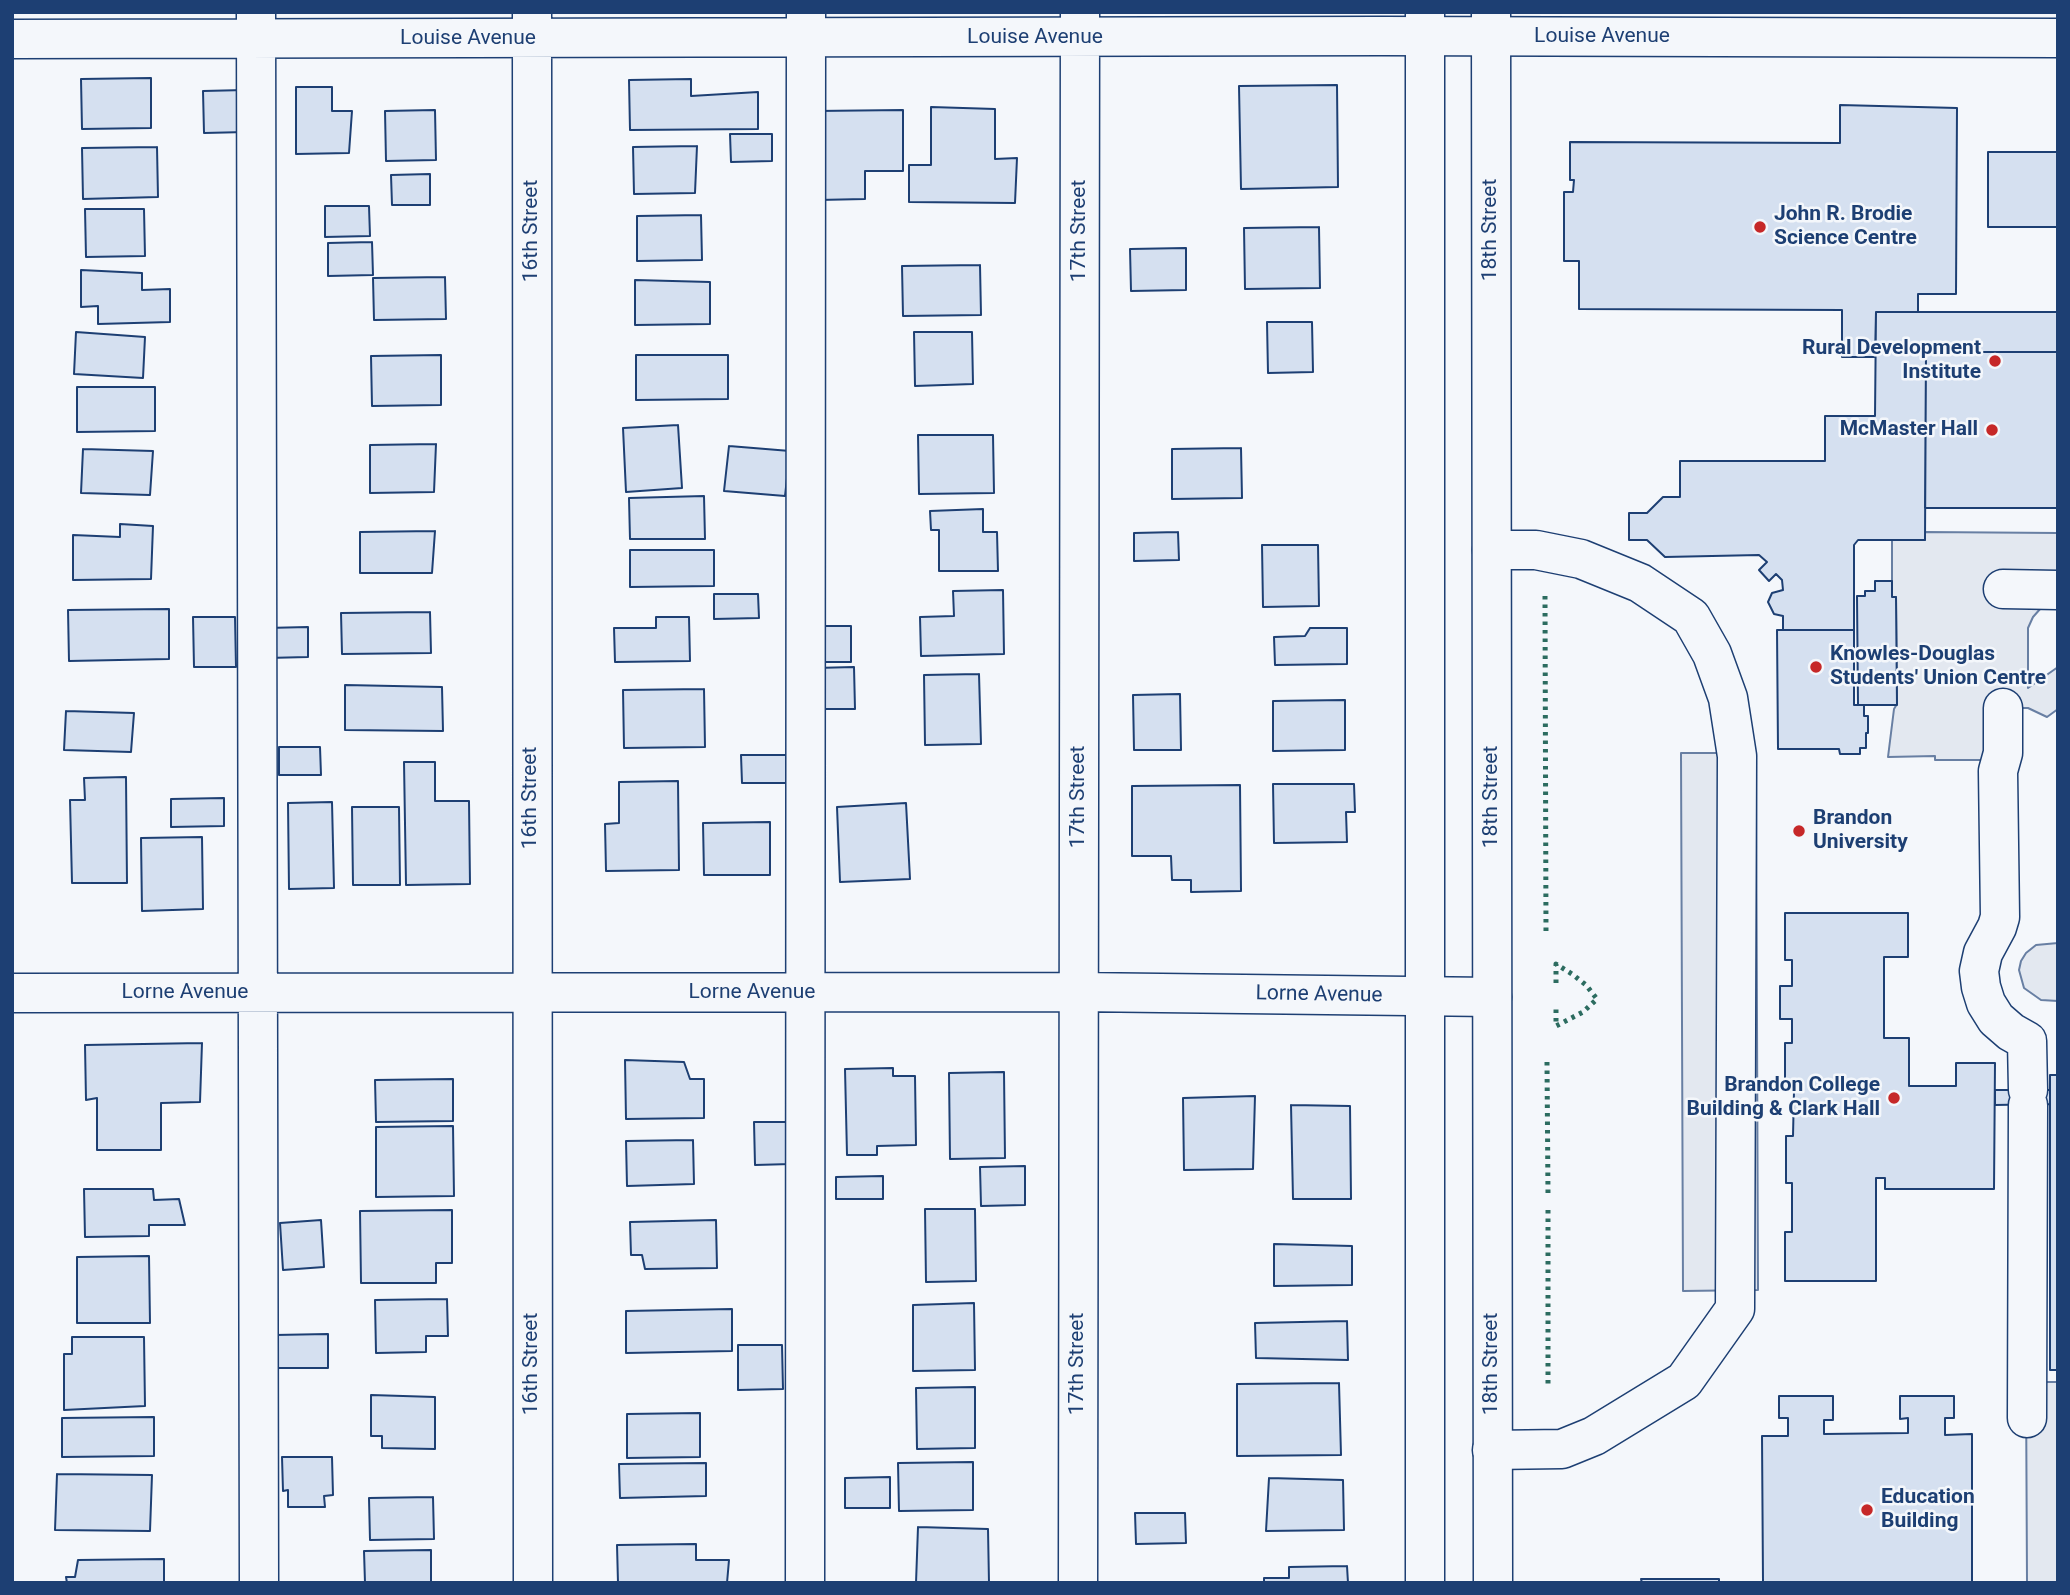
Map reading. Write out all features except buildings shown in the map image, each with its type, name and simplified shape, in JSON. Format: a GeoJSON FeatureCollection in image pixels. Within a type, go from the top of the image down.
{"type":"FeatureCollection","features":[{"type":"Feature","properties":{"kind":"street","name":"Louise Avenue"},"geometry":{"type":"LineString","coordinates":[[12,39],[256,26],[1425,24],[2058,38]]}},
{"type":"Feature","properties":{"kind":"street"},"geometry":{"type":"LineString","coordinates":[[1425,24],[1425,1583]]}},
{"type":"Feature","properties":{"kind":"street","name":"18th Street"},"geometry":{"type":"LineString","coordinates":[[1491,24],[1493,1583]]}},
{"type":"Feature","properties":{"kind":"street"},"geometry":{"type":"LineString","coordinates":[[805,1583],[806,25]]}},
{"type":"Feature","properties":{"kind":"street","name":"17th Street"},"geometry":{"type":"LineString","coordinates":[[1078,1583],[1080,25]]}},
{"type":"Feature","properties":{"kind":"street"},"geometry":{"type":"LineString","coordinates":[[256,26],[259,1583]]}},
{"type":"Feature","properties":{"kind":"street","name":"16th Street"},"geometry":{"type":"LineString","coordinates":[[532,26],[533,1583]]}},
{"type":"Feature","properties":{"kind":"street"},"geometry":{"type":"LineString","coordinates":[[1492,550],[1536,550],[1581,559],[1640,583],[1691,617],[1712,654],[1728,698],[1737,756],[1735,1310],[1684,1381],[1594,1436],[1562,1449],[1492,1450]]}},
{"type":"Feature","properties":{"kind":"street"},"geometry":{"type":"LineString","coordinates":[[2003,589],[2058,590]]}},
{"type":"Feature","properties":{"kind":"street"},"geometry":{"type":"LineString","coordinates":[[2003,708],[2003,753],[1998,771],[2000,917],[1983,953],[1979,971],[1980,987],[1996,1019],[2027,1041],[2026,1419]]}},
{"type":"Feature","properties":{"kind":"street","name":"Lorne Avenue"},"geometry":{"type":"LineString","coordinates":[[12,993],[1078,992],[1492,997]]}},
{"type":"Feature","properties":{"kind":"shaded area"},"geometry":{"type":"Polygon","coordinates":[[[1925,532],[2058,533],[2058,603],[2041,608],[2028,628],[2028,688],[2058,667],[2058,709],[2047,717],[2028,708],[2003,708],[1985,760],[1935,760],[1935,756],[1888,757],[1894,709],[1897,704],[1896,597],[1892,597],[1892,540],[1925,540],[1925,532]]]}},
{"type":"Feature","properties":{"kind":"shaded area"},"geometry":{"type":"Polygon","coordinates":[[[1681,753],[1756,753],[1758,1290],[1683,1291],[1681,753]]]}},
{"type":"Feature","properties":{"kind":"shaded area"},"geometry":{"type":"Polygon","coordinates":[[[2058,943],[2058,1001],[2041,1000],[2024,988],[2019,970],[2021,961],[2036,945],[2058,943]]]}},
{"type":"Feature","properties":{"kind":"shaded area"},"geometry":{"type":"Polygon","coordinates":[[[2026,1382],[2058,1382],[2058,1583],[2027,1583],[2026,1382]]]}},
{"type":"Feature","properties":{"kind":"hedge"},"geometry":{"type":"LineString","coordinates":[[1545,596],[1546,934]]}},
{"type":"Feature","properties":{"kind":"hedge"},"geometry":{"type":"LineString","coordinates":[[1556,983],[1556,964],[1586,985],[1597,999],[1583,1012],[1556,1026],[1556,1009]]}},
{"type":"Feature","properties":{"kind":"hedge"},"geometry":{"type":"LineString","coordinates":[[1547,1062],[1548,1194]]}},
{"type":"Feature","properties":{"kind":"hedge"},"geometry":{"type":"LineString","coordinates":[[1548,1210],[1548,1384]]}},
{"type":"Feature","properties":{"kind":"place","name":"John R. Brodie Science Centre"},"geometry":{"type":"Point","coordinates":[1760,227]}},
{"type":"Feature","properties":{"kind":"place","name":"Rural Development Institute"},"geometry":{"type":"Point","coordinates":[1995,361]}},
{"type":"Feature","properties":{"kind":"place","name":"McMaster Hall"},"geometry":{"type":"Point","coordinates":[1992,430]}},
{"type":"Feature","properties":{"kind":"place","name":"Knowles-Douglas Students' Union Centre"},"geometry":{"type":"Point","coordinates":[1816,667]}},
{"type":"Feature","properties":{"kind":"place","name":"Brandon University"},"geometry":{"type":"Point","coordinates":[1799,831]}},
{"type":"Feature","properties":{"kind":"place","name":"Brandon College Building & Clark Hall"},"geometry":{"type":"Point","coordinates":[1894,1098]}},
{"type":"Feature","properties":{"kind":"place","name":"Education Building"},"geometry":{"type":"Point","coordinates":[1867,1510]}}]}
